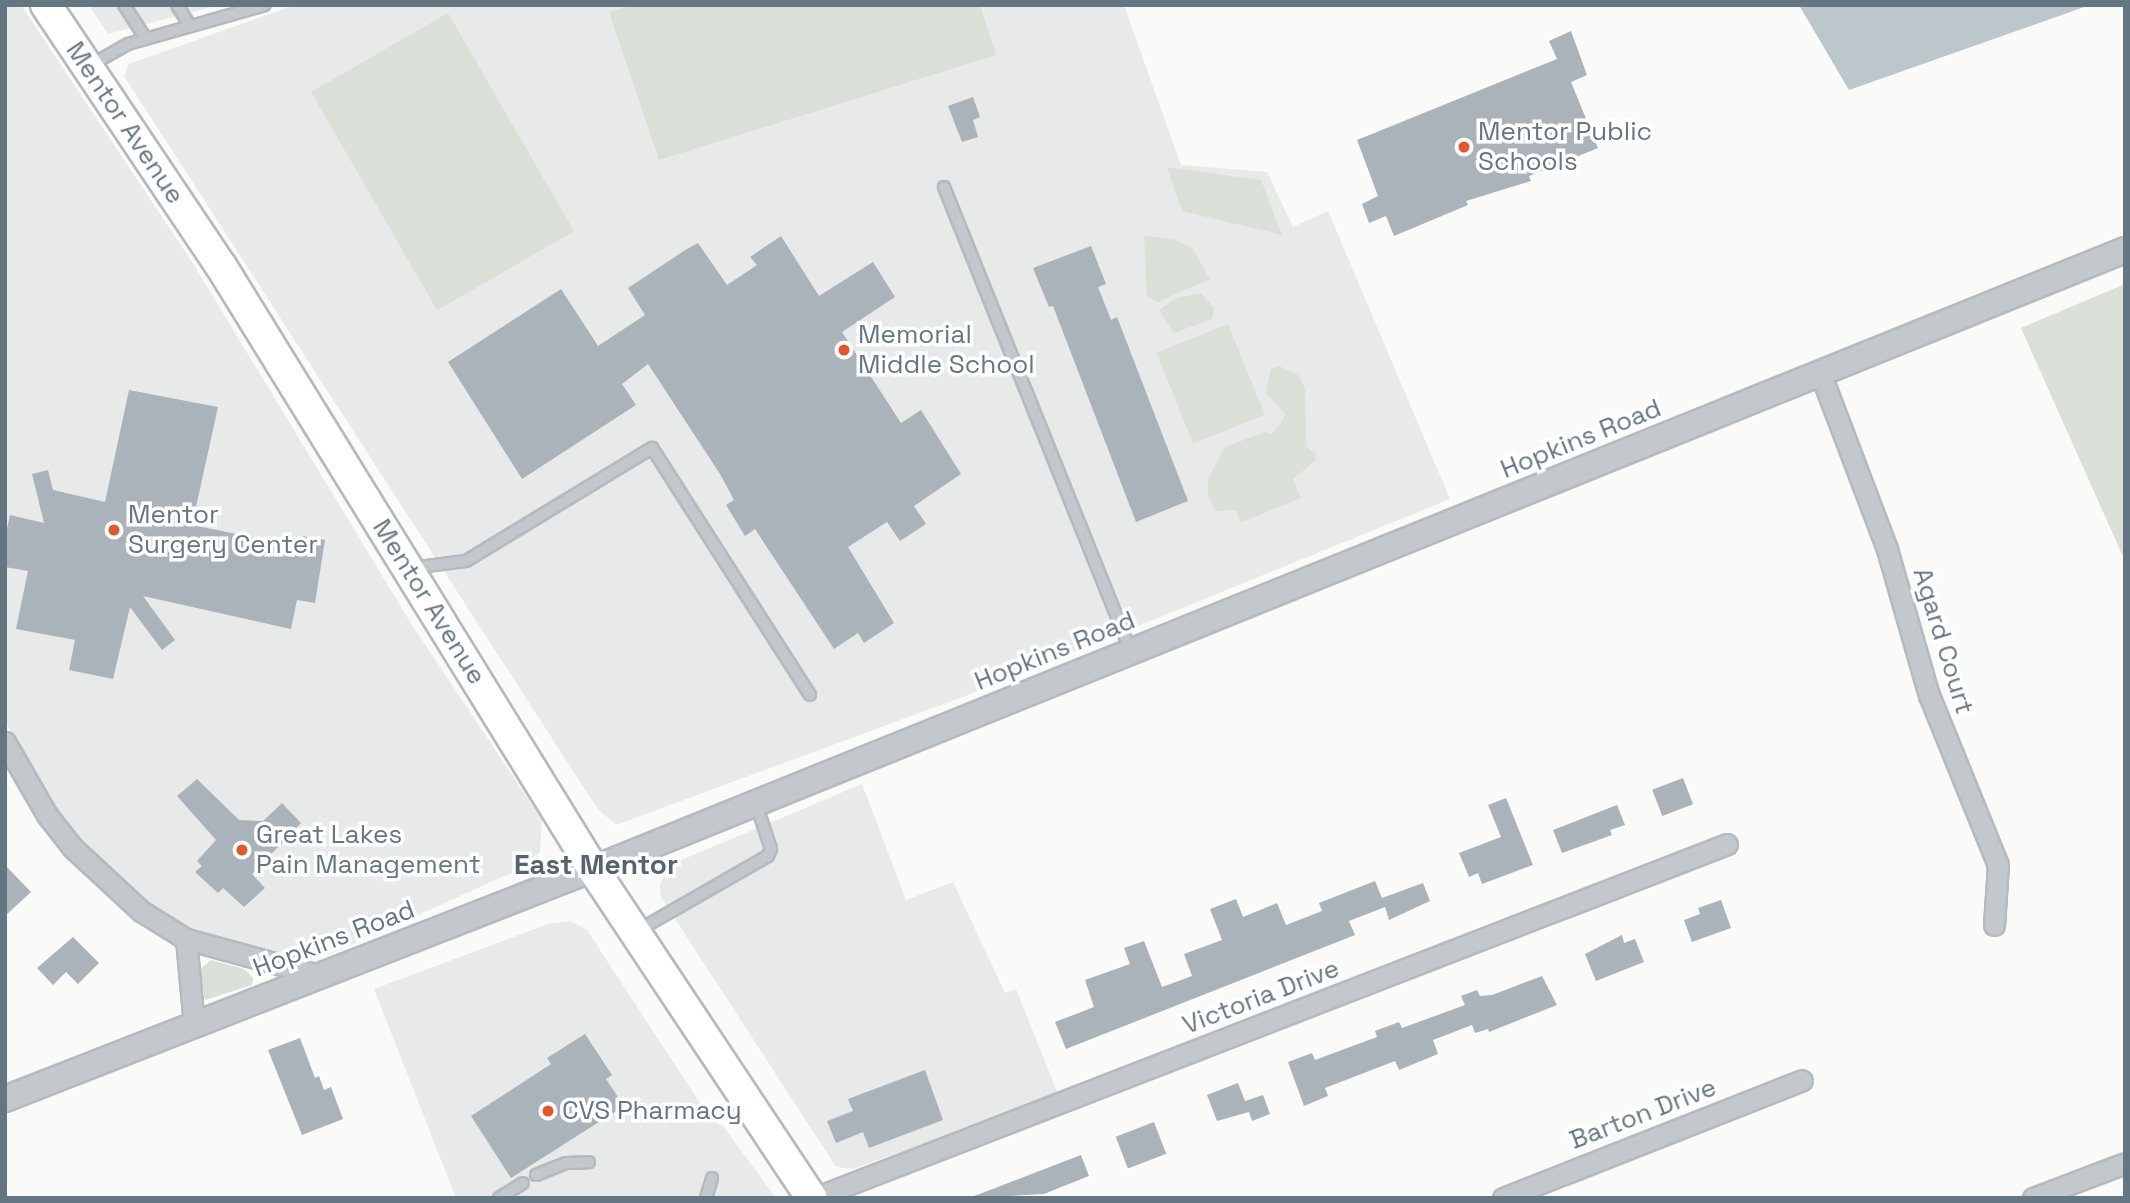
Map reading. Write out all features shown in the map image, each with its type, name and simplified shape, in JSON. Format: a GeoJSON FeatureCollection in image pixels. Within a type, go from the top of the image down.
{"type":"FeatureCollection","features":[{"type":"Feature","properties":{"kind":"main road","name":"Mentor Avenue"},"geometry":{"type":"LineString","coordinates":[[46,5],[220,266],[593,869],[813,1198]]}},
{"type":"Feature","properties":{"kind":"street","name":"Hopkins Road"},"geometry":{"type":"LineString","coordinates":[[5,1099],[756,804],[2125,250]]}},
{"type":"Feature","properties":{"kind":"street","name":"Agard Court"},"geometry":{"type":"LineString","coordinates":[[1821,375],[1887,549],[1929,695],[1998,865],[1994,925]]}},
{"type":"Feature","properties":{"kind":"street"},"geometry":{"type":"LineString","coordinates":[[5,742],[26,784],[73,848],[141,911],[186,939],[322,976]]}},
{"type":"Feature","properties":{"kind":"street","name":"Victoria Drive"},"geometry":{"type":"LineString","coordinates":[[813,1198],[1727,844]]}},
{"type":"Feature","properties":{"kind":"street"},"geometry":{"type":"LineString","coordinates":[[186,939],[194,1025]]}},
{"type":"Feature","properties":{"kind":"street","name":"Barton Drive"},"geometry":{"type":"LineString","coordinates":[[1503,1198],[1802,1080]]}},
{"type":"Feature","properties":{"kind":"street"},"geometry":{"type":"LineString","coordinates":[[2033,1198],[2125,1163]]}},
{"type":"Feature","properties":{"kind":"lane"},"geometry":{"type":"LineString","coordinates":[[124,5],[146,39]]}},
{"type":"Feature","properties":{"kind":"lane"},"geometry":{"type":"LineString","coordinates":[[177,5],[190,26]]}},
{"type":"Feature","properties":{"kind":"lane"},"geometry":{"type":"LineString","coordinates":[[87,66],[146,39],[265,5]]}},
{"type":"Feature","properties":{"kind":"lane"},"geometry":{"type":"LineString","coordinates":[[944,187],[1131,652]]}},
{"type":"Feature","properties":{"kind":"lane"},"geometry":{"type":"LineString","coordinates":[[409,568],[466,561],[652,448],[810,695]]}},
{"type":"Feature","properties":{"kind":"lane"},"geometry":{"type":"LineString","coordinates":[[635,932],[768,856],[769,838],[756,804]]}},
{"type":"Feature","properties":{"kind":"lane"},"geometry":{"type":"LineString","coordinates":[[536,1175],[566,1163],[589,1162]]}},
{"type":"Feature","properties":{"kind":"lane"},"geometry":{"type":"LineString","coordinates":[[706,1198],[712,1178]]}},
{"type":"Feature","properties":{"kind":"lane"},"geometry":{"type":"LineString","coordinates":[[499,1198],[523,1183]]}},
{"type":"Feature","properties":{"kind":"shaded area"},"geometry":{"type":"Polygon","coordinates":[[[5,5],[21,5],[194,265],[412,625],[542,820],[540,852],[518,870],[331,954],[305,958],[261,952],[209,938],[136,897],[60,817],[22,759],[5,720],[5,5]]]}},
{"type":"Feature","properties":{"kind":"shaded area"},"geometry":{"type":"Polygon","coordinates":[[[89,5],[219,5],[108,34],[89,5]]]}},
{"type":"Feature","properties":{"kind":"shaded area","name":"Memorial Middle School"},"geometry":{"type":"Polygon","coordinates":[[[295,5],[1124,5],[1181,165],[1267,172],[1293,227],[1328,211],[1450,499],[968,695],[616,825],[597,808],[124,76],[129,64],[295,5]]]}},
{"type":"Feature","properties":{"kind":"shaded area"},"geometry":{"type":"Polygon","coordinates":[[[632,5],[980,5],[996,55],[659,160],[609,12],[632,5]]]}},
{"type":"Feature","properties":{"kind":"shaded area"},"geometry":{"type":"Polygon","coordinates":[[[1799,5],[2090,5],[1849,90],[1799,5]]]}},
{"type":"Feature","properties":{"kind":"shaded area"},"geometry":{"type":"Polygon","coordinates":[[[448,13],[574,231],[437,310],[311,92],[448,13]]]}},
{"type":"Feature","properties":{"kind":"shaded area"},"geometry":{"type":"Polygon","coordinates":[[[1167,167],[1261,180],[1282,235],[1182,211],[1167,167]]]}},
{"type":"Feature","properties":{"kind":"shaded area"},"geometry":{"type":"Polygon","coordinates":[[[1144,236],[1174,239],[1193,249],[1210,279],[1158,302],[1147,297],[1144,236]]]}},
{"type":"Feature","properties":{"kind":"shaded area"},"geometry":{"type":"Polygon","coordinates":[[[2125,284],[2125,561],[2021,328],[2125,284]]]}},
{"type":"Feature","properties":{"kind":"shaded area"},"geometry":{"type":"Polygon","coordinates":[[[1201,293],[1214,308],[1212,319],[1174,333],[1159,310],[1177,298],[1201,293]]]}},
{"type":"Feature","properties":{"kind":"shaded area"},"geometry":{"type":"Polygon","coordinates":[[[1228,324],[1265,415],[1193,444],[1157,353],[1228,324]]]}},
{"type":"Feature","properties":{"kind":"shaded area"},"geometry":{"type":"Polygon","coordinates":[[[1279,366],[1298,375],[1305,389],[1306,446],[1316,454],[1316,460],[1293,479],[1301,498],[1240,523],[1236,510],[1216,511],[1208,496],[1208,479],[1225,447],[1265,432],[1271,435],[1283,420],[1285,414],[1266,393],[1271,369],[1279,366]]]}},
{"type":"Feature","properties":{"kind":"shaded area"},"geometry":{"type":"Polygon","coordinates":[[[862,784],[906,900],[953,882],[1005,993],[1016,989],[1058,1094],[853,1169],[836,1167],[661,897],[660,885],[665,872],[679,861],[862,784]]]}},
{"type":"Feature","properties":{"kind":"shaded area"},"geometry":{"type":"Polygon","coordinates":[[[570,921],[587,930],[711,1120],[723,1126],[776,1198],[456,1198],[374,989],[548,924],[570,921]]]}},
{"type":"Feature","properties":{"kind":"shaded area"},"geometry":{"type":"Polygon","coordinates":[[[211,960],[244,969],[253,978],[252,985],[205,1000],[199,970],[211,960]]]}},
{"type":"Feature","properties":{"kind":"building"},"geometry":{"type":"Polygon","coordinates":[[[1571,31],[1587,75],[1571,82],[1598,148],[1529,176],[1531,181],[1466,201],[1468,205],[1394,236],[1386,216],[1369,223],[1362,204],[1378,196],[1357,140],[1557,59],[1549,41],[1571,31]]]}},
{"type":"Feature","properties":{"kind":"building"},"geometry":{"type":"Polygon","coordinates":[[[973,97],[980,117],[973,120],[978,137],[962,142],[948,106],[973,97]]]}},
{"type":"Feature","properties":{"kind":"building"},"geometry":{"type":"Polygon","coordinates":[[[781,236],[819,296],[873,262],[895,297],[842,332],[901,423],[921,410],[961,474],[914,506],[926,524],[900,541],[887,522],[848,547],[894,623],[864,643],[858,633],[834,649],[755,529],[745,536],[726,505],[734,500],[720,474],[648,364],[622,384],[636,405],[522,479],[448,362],[561,289],[598,346],[645,315],[628,288],[687,249],[698,243],[727,285],[757,265],[750,257],[781,236]]]}},
{"type":"Feature","properties":{"kind":"building"},"geometry":{"type":"Polygon","coordinates":[[[1091,246],[1106,284],[1098,287],[1111,320],[1117,317],[1188,501],[1136,522],[1053,306],[1049,307],[1033,268],[1091,246]]]}},
{"type":"Feature","properties":{"kind":"building","name":"Mentor Surgery Center"},"geometry":{"type":"Polygon","coordinates":[[[129,390],[218,407],[192,525],[300,547],[303,536],[325,540],[315,603],[297,600],[291,629],[143,596],[175,640],[162,650],[130,607],[113,679],[69,670],[75,640],[16,629],[28,571],[5,567],[5,538],[10,515],[44,523],[32,474],[48,470],[53,490],[105,502],[129,390]]]}},
{"type":"Feature","properties":{"kind":"building"},"geometry":{"type":"Polygon","coordinates":[[[1683,778],[1693,804],[1662,816],[1652,790],[1683,778]]]}},
{"type":"Feature","properties":{"kind":"building","name":"Great Lakes Pain Management"},"geometry":{"type":"Polygon","coordinates":[[[197,779],[239,820],[263,821],[282,803],[301,823],[252,874],[265,888],[244,907],[223,888],[218,893],[195,872],[202,866],[197,861],[216,840],[177,796],[197,779]]]}},
{"type":"Feature","properties":{"kind":"building"},"geometry":{"type":"Polygon","coordinates":[[[1506,798],[1533,865],[1482,884],[1478,873],[1469,877],[1459,853],[1501,837],[1488,805],[1506,798]]]}},
{"type":"Feature","properties":{"kind":"building"},"geometry":{"type":"Polygon","coordinates":[[[1617,805],[1625,825],[1610,830],[1612,835],[1562,853],[1553,830],[1617,805]]]}},
{"type":"Feature","properties":{"kind":"building"},"geometry":{"type":"Polygon","coordinates":[[[5,865],[31,892],[5,916],[5,865]]]}},
{"type":"Feature","properties":{"kind":"building"},"geometry":{"type":"Polygon","coordinates":[[[1375,881],[1382,898],[1423,883],[1430,901],[1389,920],[1385,907],[1349,921],[1355,935],[1066,1049],[1055,1022],[1094,1007],[1085,980],[1130,964],[1124,948],[1144,941],[1162,987],[1192,976],[1184,954],[1222,940],[1210,909],[1236,899],[1243,917],[1277,903],[1286,925],[1322,911],[1319,903],[1375,881]]]}},
{"type":"Feature","properties":{"kind":"building"},"geometry":{"type":"Polygon","coordinates":[[[1721,900],[1731,928],[1692,942],[1684,920],[1700,914],[1698,908],[1721,900]]]}},
{"type":"Feature","properties":{"kind":"building"},"geometry":{"type":"Polygon","coordinates":[[[1622,935],[1624,943],[1635,939],[1644,962],[1596,981],[1585,954],[1622,935]]]}},
{"type":"Feature","properties":{"kind":"building"},"geometry":{"type":"Polygon","coordinates":[[[73,937],[99,963],[78,984],[66,972],[53,985],[37,968],[73,937]]]}},
{"type":"Feature","properties":{"kind":"building"},"geometry":{"type":"Polygon","coordinates":[[[1542,976],[1557,1005],[1489,1032],[1488,1029],[1475,1033],[1472,1025],[1433,1040],[1438,1054],[1399,1070],[1395,1061],[1325,1088],[1328,1096],[1304,1106],[1288,1062],[1312,1053],[1315,1060],[1377,1037],[1375,1031],[1399,1022],[1402,1028],[1465,1005],[1461,996],[1477,990],[1480,996],[1492,995],[1542,976]]]}},
{"type":"Feature","properties":{"kind":"building","name":"CVS Pharmacy"},"geometry":{"type":"Polygon","coordinates":[[[585,1034],[612,1075],[606,1079],[624,1106],[511,1178],[471,1116],[551,1064],[547,1058],[585,1034]]]}},
{"type":"Feature","properties":{"kind":"building"},"geometry":{"type":"Polygon","coordinates":[[[300,1038],[315,1078],[319,1076],[324,1090],[331,1087],[343,1119],[302,1135],[268,1050],[300,1038]]]}},
{"type":"Feature","properties":{"kind":"building"},"geometry":{"type":"Polygon","coordinates":[[[925,1070],[943,1120],[869,1148],[863,1132],[836,1143],[827,1121],[853,1111],[848,1099],[925,1070]]]}},
{"type":"Feature","properties":{"kind":"building"},"geometry":{"type":"Polygon","coordinates":[[[1238,1083],[1245,1101],[1263,1095],[1270,1114],[1252,1121],[1249,1112],[1217,1121],[1207,1095],[1238,1083]]]}},
{"type":"Feature","properties":{"kind":"building"},"geometry":{"type":"Polygon","coordinates":[[[1154,1122],[1166,1154],[1128,1168],[1116,1137],[1154,1122]]]}},
{"type":"Feature","properties":{"kind":"building"},"geometry":{"type":"Polygon","coordinates":[[[1081,1155],[1089,1176],[1044,1194],[969,1198],[1081,1155]]]}},
{"type":"Feature","properties":{"kind":"place","name":"Mentor Public Schools"},"geometry":{"type":"Point","coordinates":[1464,147]}},
{"type":"Feature","properties":{"kind":"place","name":"Memorial Middle School"},"geometry":{"type":"Point","coordinates":[844,350]}},
{"type":"Feature","properties":{"kind":"place","name":"Mentor Surgery Center"},"geometry":{"type":"Point","coordinates":[114,530]}},
{"type":"Feature","properties":{"kind":"place","name":"Great Lakes Pain Management"},"geometry":{"type":"Point","coordinates":[242,850]}},
{"type":"Feature","properties":{"kind":"place","name":"CVS Pharmacy"},"geometry":{"type":"Point","coordinates":[548,1111]}},
{"type":"Feature","properties":{"kind":"district","name":"East Mentor"},"geometry":{"type":"Point","coordinates":[596,864]}}]}
